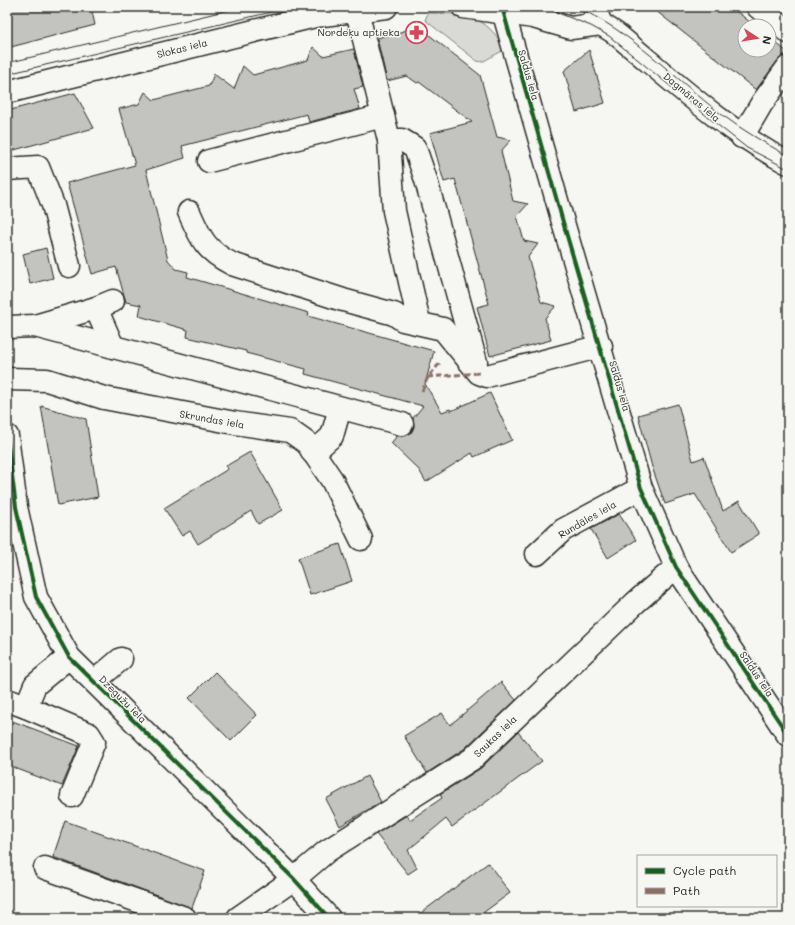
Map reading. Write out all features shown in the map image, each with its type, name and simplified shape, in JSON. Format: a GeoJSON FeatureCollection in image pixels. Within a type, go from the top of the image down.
{"type":"FeatureCollection","features":[{"type":"Feature","properties":{"kind":"street"},"geometry":{"type":"LineString","coordinates":[[386,7],[356,8],[389,140],[394,211],[419,322]]}},
{"type":"Feature","properties":{"kind":"street","name":"Dagmāras iela"},"geometry":{"type":"LineString","coordinates":[[463,7],[503,10],[548,20],[571,28],[598,16],[615,33],[742,137],[788,163]]}},
{"type":"Feature","properties":{"kind":"street"},"geometry":{"type":"LineString","coordinates":[[758,7],[788,32]]}},
{"type":"Feature","properties":{"kind":"street","name":"Slokas iela"},"geometry":{"type":"LineString","coordinates":[[7,92],[285,22],[356,8]]}},
{"type":"Feature","properties":{"kind":"street","name":"Saldus iela"},"geometry":{"type":"LineString","coordinates":[[503,10],[641,488],[676,567],[788,735]]}},
{"type":"Feature","properties":{"kind":"street"},"geometry":{"type":"LineString","coordinates":[[742,137],[762,104],[788,67]]}},
{"type":"Feature","properties":{"kind":"street"},"geometry":{"type":"LineString","coordinates":[[209,161],[383,116]]}},
{"type":"Feature","properties":{"kind":"street"},"geometry":{"type":"LineString","coordinates":[[389,140],[402,140],[415,148],[426,180],[479,373]]}},
{"type":"Feature","properties":{"kind":"street"},"geometry":{"type":"LineString","coordinates":[[7,169],[38,167],[53,205],[69,266]]}},
{"type":"Feature","properties":{"kind":"street"},"geometry":{"type":"LineString","coordinates":[[190,212],[201,239],[210,250],[232,264],[343,300],[394,314],[403,320],[419,322],[444,329],[456,326],[463,317]]}},
{"type":"Feature","properties":{"kind":"street"},"geometry":{"type":"LineString","coordinates":[[7,327],[35,326],[105,304],[113,346]]}},
{"type":"Feature","properties":{"kind":"street"},"geometry":{"type":"LineString","coordinates":[[35,326],[402,424]]}},
{"type":"Feature","properties":{"kind":"street"},"geometry":{"type":"LineString","coordinates":[[444,329],[479,373],[488,376],[601,346]]}},
{"type":"Feature","properties":{"kind":"street","name":"Skrundas iela"},"geometry":{"type":"LineString","coordinates":[[7,380],[47,380],[104,398],[235,423],[290,431],[307,443],[332,480],[361,539]]}},
{"type":"Feature","properties":{"kind":"street"},"geometry":{"type":"LineString","coordinates":[[313,452],[332,436],[340,408]]}},
{"type":"Feature","properties":{"kind":"street","name":"Dzegužu iela"},"geometry":{"type":"LineString","coordinates":[[7,436],[11,508],[36,597],[70,657],[294,879],[329,918]]}},
{"type":"Feature","properties":{"kind":"street","name":"Rundāles iela"},"geometry":{"type":"LineString","coordinates":[[536,554],[563,530],[641,488]]}},
{"type":"Feature","properties":{"kind":"street","name":"Saukas iela"},"geometry":{"type":"LineString","coordinates":[[238,918],[294,879],[327,851],[472,759],[635,603],[676,567]]}},
{"type":"Feature","properties":{"kind":"street"},"geometry":{"type":"LineString","coordinates":[[70,657],[35,685],[16,703],[89,734],[94,742],[72,796]]}},
{"type":"Feature","properties":{"kind":"street"},"geometry":{"type":"LineString","coordinates":[[94,682],[121,659]]}},
{"type":"Feature","properties":{"kind":"street"},"geometry":{"type":"LineString","coordinates":[[44,868],[185,918]]}},
{"type":"Feature","properties":{"kind":"shaded area"},"geometry":{"type":"Polygon","coordinates":[[[428,13],[461,15],[476,19],[495,34],[500,41],[502,51],[482,62],[477,61],[425,20],[428,13]]]}},
{"type":"Feature","properties":{"kind":"building"},"geometry":{"type":"Polygon","coordinates":[[[7,7],[91,7],[95,25],[7,48],[7,7]]]}},
{"type":"Feature","properties":{"kind":"building"},"geometry":{"type":"Polygon","coordinates":[[[651,7],[731,7],[745,18],[737,18],[737,58],[777,58],[777,44],[787,52],[778,60],[756,90],[651,7]]]}},
{"type":"Feature","properties":{"kind":"building"},"geometry":{"type":"Polygon","coordinates":[[[419,27],[480,75],[497,137],[511,140],[501,151],[513,201],[528,204],[517,216],[524,241],[538,244],[528,257],[541,302],[556,306],[545,318],[551,340],[490,356],[477,307],[489,304],[455,179],[444,182],[430,133],[472,122],[419,82],[417,83],[407,76],[387,81],[377,38],[419,27]]]}},
{"type":"Feature","properties":{"kind":"building"},"geometry":{"type":"Polygon","coordinates":[[[313,47],[323,56],[354,49],[363,87],[354,89],[360,109],[309,122],[307,114],[182,146],[185,158],[146,170],[168,260],[176,269],[188,272],[187,277],[309,313],[308,316],[434,351],[425,384],[442,412],[450,409],[451,411],[490,393],[512,440],[474,457],[472,453],[426,482],[419,470],[391,443],[397,436],[405,436],[411,433],[414,427],[413,418],[423,406],[305,374],[306,369],[246,353],[246,351],[187,337],[188,330],[139,316],[141,305],[126,302],[116,267],[92,274],[67,183],[135,165],[119,109],[139,104],[145,92],[154,100],[209,86],[214,74],[234,89],[243,66],[253,75],[308,60],[313,47]]]}},
{"type":"Feature","properties":{"kind":"building"},"geometry":{"type":"Polygon","coordinates":[[[589,50],[605,103],[576,112],[564,71],[589,50]]]}},
{"type":"Feature","properties":{"kind":"building"},"geometry":{"type":"Polygon","coordinates":[[[75,93],[94,128],[7,152],[7,111],[75,93]]]}},
{"type":"Feature","properties":{"kind":"building"},"geometry":{"type":"Polygon","coordinates":[[[46,248],[53,278],[30,284],[23,254],[46,248]]]}},
{"type":"Feature","properties":{"kind":"building"},"geometry":{"type":"Polygon","coordinates":[[[678,404],[693,461],[704,457],[723,511],[739,501],[759,534],[731,552],[695,494],[665,504],[652,467],[638,415],[678,404]]]}},
{"type":"Feature","properties":{"kind":"building"},"geometry":{"type":"Polygon","coordinates":[[[41,406],[86,419],[98,497],[58,505],[41,406]]]}},
{"type":"Feature","properties":{"kind":"building"},"geometry":{"type":"Polygon","coordinates":[[[250,452],[283,510],[258,524],[251,511],[198,544],[190,531],[182,536],[164,508],[228,469],[226,466],[250,452]]]}},
{"type":"Feature","properties":{"kind":"building"},"geometry":{"type":"Polygon","coordinates":[[[619,514],[636,540],[608,558],[591,529],[619,514]]]}},
{"type":"Feature","properties":{"kind":"building"},"geometry":{"type":"Polygon","coordinates":[[[340,544],[352,581],[310,595],[298,558],[340,544]]]}},
{"type":"Feature","properties":{"kind":"building"},"geometry":{"type":"Polygon","coordinates":[[[215,672],[257,715],[231,741],[189,698],[215,672]]]}},
{"type":"Feature","properties":{"kind":"building"},"geometry":{"type":"Polygon","coordinates":[[[501,682],[516,700],[464,749],[427,773],[404,736],[442,713],[450,725],[501,682]]]}},
{"type":"Feature","properties":{"kind":"building"},"geometry":{"type":"Polygon","coordinates":[[[7,719],[79,746],[62,786],[7,765],[7,719]]]}},
{"type":"Feature","properties":{"kind":"building"},"geometry":{"type":"Polygon","coordinates":[[[518,732],[542,761],[452,827],[446,819],[408,850],[417,868],[408,874],[376,834],[407,815],[410,820],[442,798],[440,794],[481,768],[518,732]]]}},
{"type":"Feature","properties":{"kind":"building"},"geometry":{"type":"Polygon","coordinates":[[[367,776],[381,802],[340,826],[326,799],[367,776]]]}},
{"type":"Feature","properties":{"kind":"building"},"geometry":{"type":"Polygon","coordinates":[[[65,821],[205,871],[192,908],[53,857],[65,821]]]}},
{"type":"Feature","properties":{"kind":"building"},"geometry":{"type":"Polygon","coordinates":[[[488,863],[510,893],[476,918],[414,918],[488,863]]]}},
{"type":"Feature","properties":{"kind":"tram line"},"geometry":{"type":"LineString","coordinates":[[7,63],[241,7]]}},
{"type":"Feature","properties":{"kind":"tram line"},"geometry":{"type":"LineString","coordinates":[[7,74],[293,7]]}},
{"type":"Feature","properties":{"kind":"tram line"},"geometry":{"type":"LineString","coordinates":[[543,7],[591,26],[609,36],[747,148],[788,169]]}},
{"type":"Feature","properties":{"kind":"tram line"},"geometry":{"type":"LineString","coordinates":[[576,7],[615,29],[651,56],[721,114],[745,131],[788,156]]}},
{"type":"Feature","properties":{"kind":"marked path"},"geometry":{"type":"LineString","coordinates":[[422,391],[428,377],[441,362]]}},
{"type":"Feature","properties":{"kind":"marked path"},"geometry":{"type":"LineString","coordinates":[[428,377],[479,373]]}},
{"type":"Feature","properties":{"kind":"cycle path"},"geometry":{"type":"LineString","coordinates":[[502,7],[641,488],[676,567],[788,735]]}},
{"type":"Feature","properties":{"kind":"cycle path"},"geometry":{"type":"LineString","coordinates":[[7,436],[16,507],[36,597],[69,657],[294,879],[329,918]]}},
{"type":"Feature","properties":{"kind":"place","name":"Nordeķu aptieka"},"geometry":{"type":"Point","coordinates":[416,32]}}]}
